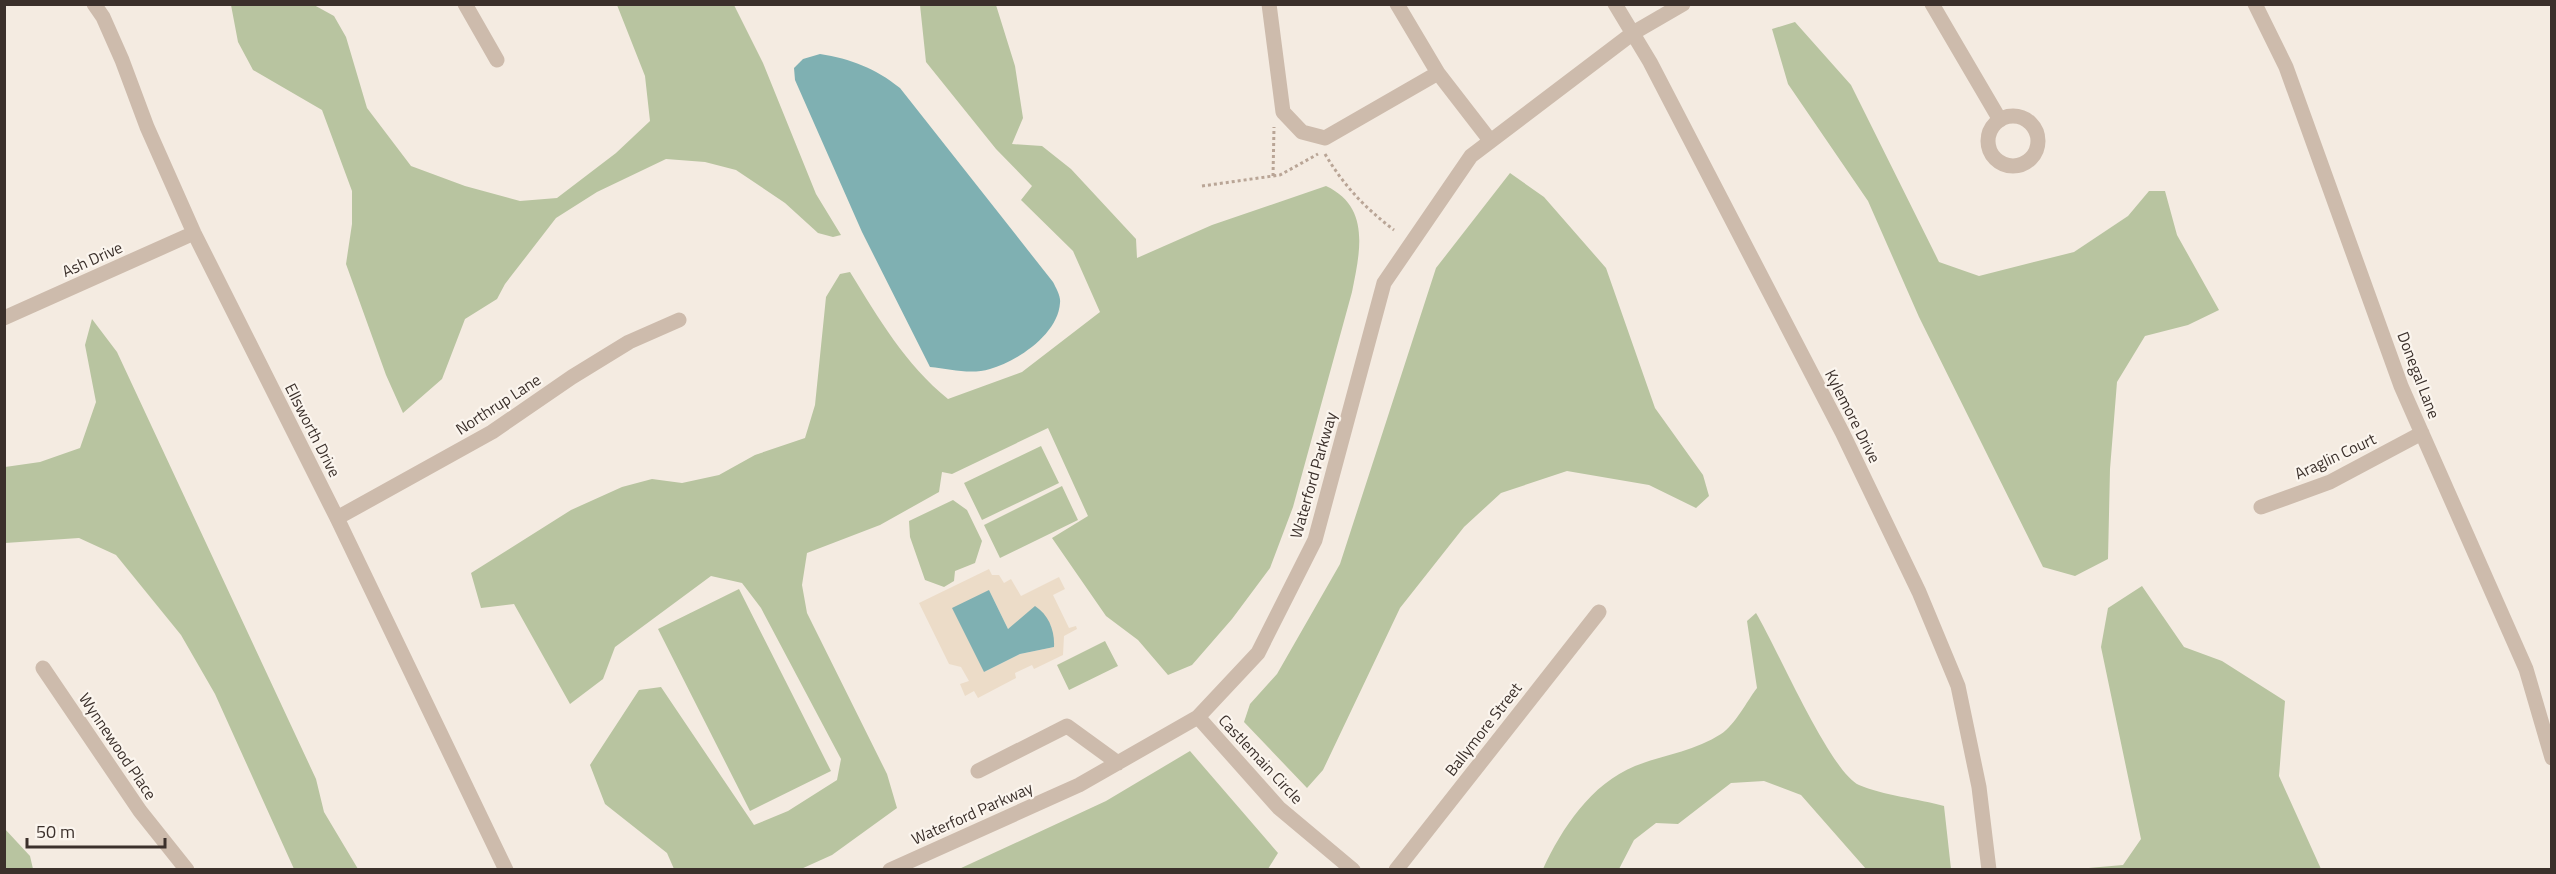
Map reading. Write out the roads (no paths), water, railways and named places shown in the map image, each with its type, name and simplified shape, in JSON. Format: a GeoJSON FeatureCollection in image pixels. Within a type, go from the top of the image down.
{"type":"FeatureCollection","features":[{"type":"Feature","properties":{"kind":"street","name":"Ellsworth Drive"},"geometry":{"type":"LineString","coordinates":[[94,4],[108,28],[194,233],[337,518],[506,870]]}},
{"type":"Feature","properties":{"kind":"street"},"geometry":{"type":"LineString","coordinates":[[465,4],[497,60]]}},
{"type":"Feature","properties":{"kind":"street"},"geometry":{"type":"LineString","coordinates":[[1269,4],[1282,112],[1302,132],[1325,138],[1438,73]]}},
{"type":"Feature","properties":{"kind":"street"},"geometry":{"type":"LineString","coordinates":[[1397,4],[1438,73],[1489,139]]}},
{"type":"Feature","properties":{"kind":"street","name":"Kylemore Drive"},"geometry":{"type":"LineString","coordinates":[[1615,4],[1633,33],[1842,432],[1919,592],[1958,686],[1979,787],[1989,870]]}},
{"type":"Feature","properties":{"kind":"street","name":"Waterford Parkway"},"geometry":{"type":"LineString","coordinates":[[890,870],[1079,785],[1198,717],[1258,653],[1315,540],[1384,283],[1471,156],[1489,139],[1633,33],[1683,4]]}},
{"type":"Feature","properties":{"kind":"street"},"geometry":{"type":"LineString","coordinates":[[1932,4],[2000,120]]}},
{"type":"Feature","properties":{"kind":"street","name":"Donegal Lane"},"geometry":{"type":"LineString","coordinates":[[2255,4],[2286,68],[2401,386],[2526,669],[2552,758]]}},
{"type":"Feature","properties":{"kind":"street","name":"Ash Drive"},"geometry":{"type":"LineString","coordinates":[[4,318],[194,233]]}},
{"type":"Feature","properties":{"kind":"street","name":"Northrup Lane"},"geometry":{"type":"LineString","coordinates":[[337,518],[492,432],[572,377],[629,342],[679,320]]}},
{"type":"Feature","properties":{"kind":"street","name":"Araglin Court"},"geometry":{"type":"LineString","coordinates":[[2261,507],[2330,482],[2422,433]]}},
{"type":"Feature","properties":{"kind":"street","name":"Ballymore Street"},"geometry":{"type":"LineString","coordinates":[[1396,870],[1599,612]]}},
{"type":"Feature","properties":{"kind":"street","name":"Wynnewood Place"},"geometry":{"type":"LineString","coordinates":[[43,669],[140,811],[187,870]]}},
{"type":"Feature","properties":{"kind":"street","name":"Castlemain Circle"},"geometry":{"type":"LineString","coordinates":[[1198,717],[1279,808],[1353,870]]}},
{"type":"Feature","properties":{"kind":"street"},"geometry":{"type":"LineString","coordinates":[[978,771],[1067,726],[1118,763]]}},
{"type":"Feature","properties":{"kind":"water"},"geometry":{"type":"Polygon","coordinates":[[[820,54],[862,65],[900,88],[1053,282],[1060,298],[1058,314],[1044,335],[1024,353],[983,371],[930,367],[862,232],[795,80],[794,68],[803,59],[820,54]]]}},
{"type":"Feature","properties":{"kind":"water"},"geometry":{"type":"Polygon","coordinates":[[[989,590],[1008,629],[1035,606],[1040,610],[1050,624],[1054,647],[1020,654],[984,672],[952,608],[989,590]]]}}]}
